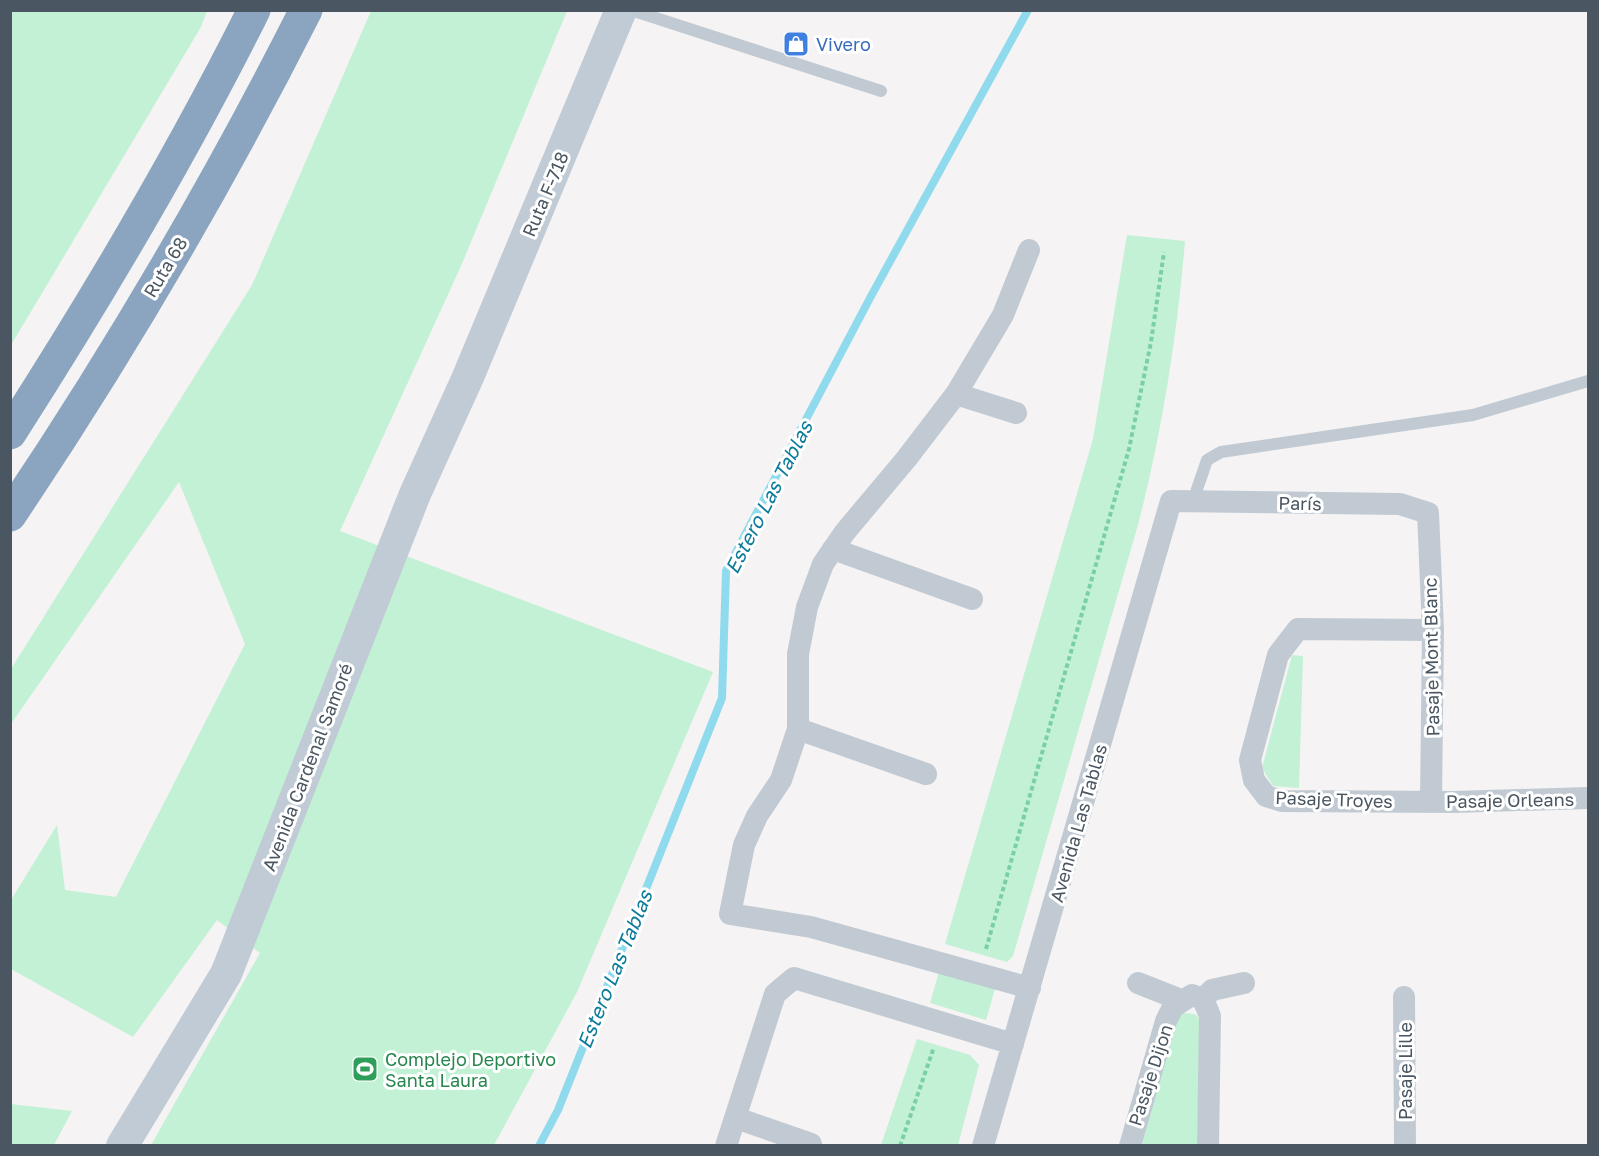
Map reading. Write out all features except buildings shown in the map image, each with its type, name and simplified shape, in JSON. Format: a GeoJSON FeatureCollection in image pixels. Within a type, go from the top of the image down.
{"type":"FeatureCollection","features":[{"type":"Feature","properties":{"kind":"highway"},"geometry":{"type":"LineString","coordinates":[[10,433],[100,290],[171,166],[254,10]]}},
{"type":"Feature","properties":{"kind":"highway","name":"Ruta 68"},"geometry":{"type":"LineString","coordinates":[[10,514],[76,415],[176,249],[238,140],[306,10]]}},
{"type":"Feature","properties":{"kind":"main road","name":"Ruta F-718"},"geometry":{"type":"LineString","coordinates":[[468,377],[621,10]]}},
{"type":"Feature","properties":{"kind":"main road","name":"Avenida Cardenal Samoré"},"geometry":{"type":"LineString","coordinates":[[122,1146],[226,974],[415,494],[468,377]]}},
{"type":"Feature","properties":{"kind":"street"},"geometry":{"type":"LineString","coordinates":[[1029,250],[1003,315],[956,394],[823,564],[807,607],[798,654],[798,729],[781,780],[757,816],[744,845],[730,914],[811,927],[1030,988]]}},
{"type":"Feature","properties":{"kind":"street"},"geometry":{"type":"LineString","coordinates":[[956,394],[1016,413]]}},
{"type":"Feature","properties":{"kind":"street","name":"París"},"geometry":{"type":"LineString","coordinates":[[1182,501],[1400,504],[1428,513]]}},
{"type":"Feature","properties":{"kind":"street","name":"Avenida Las Tablas"},"geometry":{"type":"LineString","coordinates":[[983,1146],[1182,501]]}},
{"type":"Feature","properties":{"kind":"street","name":"Pasaje Mont Blanc"},"geometry":{"type":"LineString","coordinates":[[1428,513],[1433,630],[1431,801]]}},
{"type":"Feature","properties":{"kind":"street"},"geometry":{"type":"LineString","coordinates":[[833,549],[972,599]]}},
{"type":"Feature","properties":{"kind":"street","name":"Pasaje Troyes"},"geometry":{"type":"LineString","coordinates":[[1431,801],[1282,801],[1266,796],[1254,780],[1250,760],[1278,655],[1298,629],[1433,630]]}},
{"type":"Feature","properties":{"kind":"street"},"geometry":{"type":"LineString","coordinates":[[798,729],[926,774]]}},
{"type":"Feature","properties":{"kind":"street","name":"Pasaje Orleans"},"geometry":{"type":"LineString","coordinates":[[1431,801],[1588,798]]}},
{"type":"Feature","properties":{"kind":"street"},"geometry":{"type":"LineString","coordinates":[[726,1146],[775,994],[794,978],[1013,1044]]}},
{"type":"Feature","properties":{"kind":"street"},"geometry":{"type":"LineString","coordinates":[[1138,983],[1192,1000],[1210,1016],[1208,1146]]}},
{"type":"Feature","properties":{"kind":"street"},"geometry":{"type":"LineString","coordinates":[[1192,1000],[1212,990],[1244,983]]}},
{"type":"Feature","properties":{"kind":"street","name":"Pasaje Lille"},"geometry":{"type":"LineString","coordinates":[[1404,997],[1405,1146]]}},
{"type":"Feature","properties":{"kind":"street","name":"Pasaje Dijon"},"geometry":{"type":"LineString","coordinates":[[1130,1146],[1130,1136],[1166,1022],[1173,1007],[1192,1000]]}},
{"type":"Feature","properties":{"kind":"street"},"geometry":{"type":"LineString","coordinates":[[736,1118],[811,1144]]}},
{"type":"Feature","properties":{"kind":"lane"},"geometry":{"type":"LineString","coordinates":[[631,10],[881,91]]}},
{"type":"Feature","properties":{"kind":"lane"},"geometry":{"type":"LineString","coordinates":[[1182,501],[1206,460],[1221,452],[1473,415],[1588,381]]}},
{"type":"Feature","properties":{"kind":"path"},"geometry":{"type":"LineString","coordinates":[[983,959],[1129,449],[1151,342],[1164,252]]}},
{"type":"Feature","properties":{"kind":"path"},"geometry":{"type":"LineString","coordinates":[[900,1146],[936,1042]]}},
{"type":"Feature","properties":{"kind":"green space"},"geometry":{"type":"Polygon","coordinates":[[[11,10],[207,11],[201,27],[11,345],[11,10]]]}},
{"type":"Feature","properties":{"kind":"green space"},"geometry":{"type":"Polygon","coordinates":[[[371,11],[567,11],[461,266],[340,531],[713,672],[577,992],[494,1145],[151,1145],[260,953],[217,920],[133,1037],[11,969],[11,900],[57,825],[65,890],[116,897],[245,644],[179,482],[11,724],[11,669],[252,285],[371,11]]]}},
{"type":"Feature","properties":{"kind":"green space"},"geometry":{"type":"Polygon","coordinates":[[[1127,235],[1185,241],[1168,384],[1138,525],[1013,956],[1007,962],[945,944],[1093,439],[1127,235]]]}},
{"type":"Feature","properties":{"kind":"green space"},"geometry":{"type":"Polygon","coordinates":[[[1292,655],[1303,656],[1299,788],[1273,786],[1262,768],[1292,655]]]}},
{"type":"Feature","properties":{"kind":"green space"},"geometry":{"type":"Polygon","coordinates":[[[939,972],[995,989],[986,1020],[930,1003],[939,972]]]}},
{"type":"Feature","properties":{"kind":"green space"},"geometry":{"type":"Polygon","coordinates":[[[1182,1013],[1195,1014],[1200,1020],[1197,1145],[1142,1145],[1176,1018],[1182,1013]]]}},
{"type":"Feature","properties":{"kind":"green space"},"geometry":{"type":"Polygon","coordinates":[[[917,1039],[970,1055],[979,1065],[958,1145],[881,1145],[917,1039]]]}},
{"type":"Feature","properties":{"kind":"green space"},"geometry":{"type":"Polygon","coordinates":[[[11,1104],[72,1111],[54,1145],[11,1145],[11,1104]]]}},
{"type":"Feature","properties":{"kind":"waterway","name":"Estero Las Tablas"},"geometry":{"type":"LineString","coordinates":[[539,1146],[558,1110],[722,698],[726,571],[870,298],[1028,10]]}},
{"type":"Feature","properties":{"kind":"place","name":"Vivero"},"geometry":{"type":"Point","coordinates":[796,44]}},
{"type":"Feature","properties":{"kind":"place","name":"Complejo Deportivo Santa Laura"},"geometry":{"type":"Point","coordinates":[365,1069]}}]}
